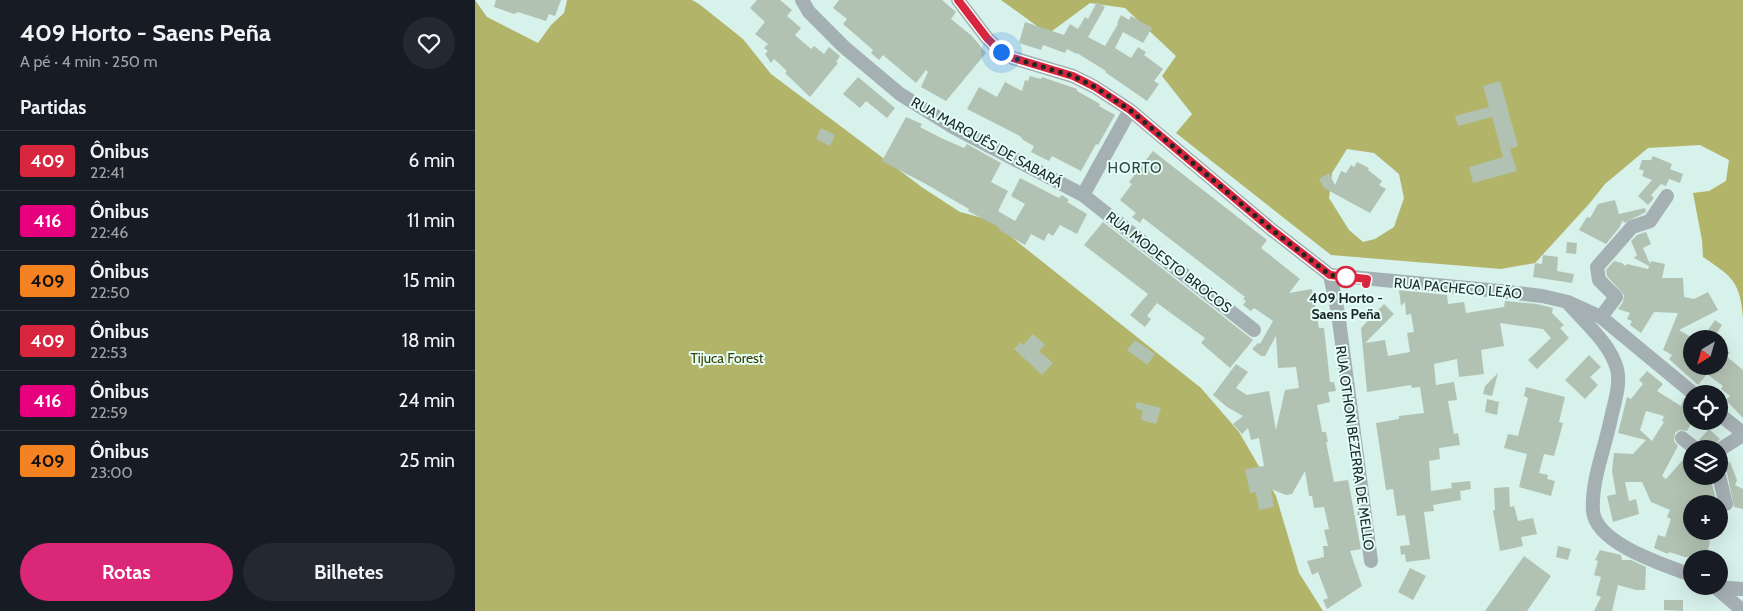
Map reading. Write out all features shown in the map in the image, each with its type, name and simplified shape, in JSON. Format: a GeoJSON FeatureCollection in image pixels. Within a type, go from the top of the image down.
{"type":"FeatureCollection","features":[{"type":"Feature","properties":{"kind":"street","name":"RUA MARQUÊS DE SABARÁ"},"geometry":{"type":"LineString","coordinates":[[802,0],[809,12],[844,47],[900,94],[953,127],[1083,195]]}},
{"type":"Feature","properties":{"kind":"street"},"geometry":{"type":"LineString","coordinates":[[958,0],[987,38],[1001,52],[1013,58],[1073,76],[1095,87],[1130,110],[1271,229],[1330,275]]}},
{"type":"Feature","properties":{"kind":"street"},"geometry":{"type":"LineString","coordinates":[[1083,195],[1130,110]]}},
{"type":"Feature","properties":{"kind":"street","name":"RUA MODESTO BROCOS"},"geometry":{"type":"LineString","coordinates":[[1083,195],[1254,330]]}},
{"type":"Feature","properties":{"kind":"street"},"geometry":{"type":"LineString","coordinates":[[1601,317],[1616,296],[1599,280],[1597,267],[1632,227],[1650,221],[1667,196]]}},
{"type":"Feature","properties":{"kind":"street","name":"RUA PACHECO LEÃO"},"geometry":{"type":"LineString","coordinates":[[1330,275],[1500,291],[1541,296],[1567,302],[1601,317],[1683,385]]}},
{"type":"Feature","properties":{"kind":"street","name":"RUA OTHON BEZERRA DE MELLO"},"geometry":{"type":"LineString","coordinates":[[1330,275],[1338,314],[1371,561]]}},
{"type":"Feature","properties":{"kind":"street"},"geometry":{"type":"LineString","coordinates":[[1567,302],[1611,353],[1618,371],[1617,392],[1594,491],[1593,513],[1605,534],[1641,555],[1683,573]]}},
{"type":"Feature","properties":{"kind":"street"},"geometry":{"type":"LineString","coordinates":[[1728,422],[1743,434],[1728,444]]}},
{"type":"Feature","properties":{"kind":"street"},"geometry":{"type":"LineString","coordinates":[[1728,588],[1743,589]]}},
{"type":"Feature","properties":{"kind":"street"},"geometry":{"type":"LineString","coordinates":[[1724,595],[1743,611]]}},
{"type":"Feature","properties":{"kind":"green space","name":"Tijuca Forest"},"geometry":{"type":"Polygon","coordinates":[[[475,0],[487,17],[538,43],[551,25],[564,13],[567,0],[692,0],[699,4],[743,39],[771,74],[923,188],[960,212],[990,220],[1201,388],[1239,432],[1276,496],[1299,573],[1323,611],[475,611],[475,0]]]}},
{"type":"Feature","properties":{"kind":"green space"},"geometry":{"type":"Polygon","coordinates":[[[1001,0],[1743,0],[1743,318],[1737,288],[1728,276],[1703,257],[1702,240],[1693,193],[1709,191],[1726,181],[1729,160],[1700,145],[1648,148],[1605,184],[1535,263],[1501,269],[1331,255],[1176,133],[1192,114],[1162,76],[1176,56],[1125,8],[1090,3],[1048,34],[1001,0]],[[1347,149],[1332,173],[1329,198],[1349,230],[1363,242],[1375,239],[1394,227],[1404,198],[1399,174],[1374,153],[1347,149]]]}},
{"type":"Feature","properties":{"kind":"building"},"geometry":{"type":"Polygon","coordinates":[[[496,0],[561,0],[555,16],[549,14],[546,21],[518,12],[514,14],[494,7],[496,0]]]}},
{"type":"Feature","properties":{"kind":"building"},"geometry":{"type":"Polygon","coordinates":[[[757,0],[780,0],[792,10],[787,16],[801,28],[795,35],[811,49],[814,46],[824,54],[829,47],[840,56],[836,62],[838,63],[810,97],[785,73],[787,71],[774,59],[771,63],[765,54],[768,51],[764,48],[768,44],[755,34],[765,22],[750,8],[757,0]]]}},
{"type":"Feature","properties":{"kind":"building"},"geometry":{"type":"Polygon","coordinates":[[[839,0],[942,0],[956,12],[951,19],[972,36],[986,53],[946,101],[921,87],[928,72],[926,70],[916,83],[883,55],[879,60],[871,53],[873,50],[843,24],[847,19],[833,8],[839,0]]]}},
{"type":"Feature","properties":{"kind":"building"},"geometry":{"type":"Polygon","coordinates":[[[1097,2],[1105,7],[1088,37],[1105,46],[1121,15],[1129,20],[1131,16],[1152,28],[1143,43],[1123,32],[1115,48],[1131,58],[1138,47],[1146,52],[1144,55],[1163,69],[1154,81],[1159,84],[1147,101],[1106,71],[1077,53],[1067,49],[1065,53],[1043,45],[1041,50],[1019,43],[1025,22],[1064,35],[1070,24],[1078,29],[1085,17],[1088,19],[1097,2]]]}},
{"type":"Feature","properties":{"kind":"building"},"geometry":{"type":"Polygon","coordinates":[[[1030,76],[1041,79],[1042,77],[1077,89],[1077,91],[1115,115],[1081,171],[1052,156],[1049,161],[1031,152],[1034,146],[1023,140],[1020,136],[967,109],[979,87],[997,97],[1005,82],[1022,91],[1025,80],[1028,81],[1030,76]]]}},
{"type":"Feature","properties":{"kind":"building"},"geometry":{"type":"Polygon","coordinates":[[[858,77],[895,108],[887,118],[866,101],[860,108],[843,94],[858,77]]]}},
{"type":"Feature","properties":{"kind":"building"},"geometry":{"type":"Polygon","coordinates":[[[1500,81],[1518,146],[1510,149],[1517,171],[1473,183],[1469,167],[1503,157],[1492,117],[1458,126],[1455,116],[1489,107],[1483,86],[1500,81]]]}},
{"type":"Feature","properties":{"kind":"building"},"geometry":{"type":"Polygon","coordinates":[[[906,117],[922,124],[920,127],[941,138],[964,148],[967,144],[1001,163],[991,182],[1008,191],[998,211],[1015,221],[1025,204],[1011,196],[1020,178],[1059,198],[1062,195],[1069,200],[1067,202],[1087,214],[1077,234],[1060,225],[1053,236],[1048,233],[1044,241],[1031,234],[1025,245],[999,230],[1000,228],[968,211],[969,209],[882,161],[906,117]]]}},
{"type":"Feature","properties":{"kind":"building"},"geometry":{"type":"Polygon","coordinates":[[[821,128],[835,135],[830,146],[816,139],[821,128]]]}},
{"type":"Feature","properties":{"kind":"building"},"geometry":{"type":"Polygon","coordinates":[[[1153,151],[1267,240],[1261,248],[1300,279],[1289,293],[1312,289],[1319,328],[1324,328],[1330,382],[1334,382],[1336,391],[1328,392],[1330,402],[1317,405],[1322,432],[1326,432],[1328,442],[1326,442],[1334,482],[1348,480],[1361,549],[1350,551],[1362,586],[1327,609],[1323,600],[1328,598],[1318,572],[1312,575],[1307,561],[1324,557],[1323,546],[1328,546],[1324,530],[1329,529],[1324,507],[1314,508],[1312,496],[1309,496],[1305,471],[1292,494],[1286,495],[1271,489],[1274,507],[1259,510],[1256,492],[1250,493],[1245,469],[1264,466],[1259,438],[1251,440],[1248,428],[1242,434],[1233,424],[1243,416],[1227,407],[1213,395],[1236,364],[1248,372],[1236,388],[1247,395],[1269,391],[1276,430],[1285,390],[1299,388],[1296,367],[1278,368],[1276,336],[1265,356],[1261,356],[1252,349],[1258,343],[1260,344],[1273,321],[1254,308],[1251,311],[1243,305],[1246,301],[1243,299],[1245,297],[1143,218],[1140,223],[1132,217],[1136,213],[1120,200],[1132,184],[1129,182],[1153,151]]]}},
{"type":"Feature","properties":{"kind":"building"},"geometry":{"type":"Polygon","coordinates":[[[1653,156],[1672,164],[1670,169],[1683,174],[1680,183],[1669,179],[1666,186],[1661,184],[1651,195],[1654,198],[1648,205],[1638,196],[1652,180],[1642,176],[1644,171],[1639,169],[1642,160],[1651,160],[1653,156]]]}},
{"type":"Feature","properties":{"kind":"building"},"geometry":{"type":"Polygon","coordinates":[[[1357,162],[1369,168],[1368,170],[1382,181],[1379,185],[1386,189],[1370,213],[1324,188],[1319,179],[1329,173],[1335,185],[1341,171],[1346,173],[1351,165],[1354,167],[1357,162]]]}},
{"type":"Feature","properties":{"kind":"building"},"geometry":{"type":"Polygon","coordinates":[[[1615,200],[1619,214],[1645,208],[1646,212],[1624,223],[1623,220],[1606,244],[1579,230],[1587,217],[1590,218],[1598,204],[1615,200]]]}},
{"type":"Feature","properties":{"kind":"building"},"geometry":{"type":"Polygon","coordinates":[[[1103,222],[1253,340],[1230,368],[1201,343],[1205,338],[1157,303],[1147,316],[1151,319],[1145,327],[1130,315],[1148,294],[1084,245],[1103,222]]]}},
{"type":"Feature","properties":{"kind":"building"},"geometry":{"type":"Polygon","coordinates":[[[1646,232],[1651,244],[1643,248],[1650,264],[1651,261],[1665,264],[1662,278],[1683,278],[1684,297],[1694,299],[1708,292],[1718,310],[1679,330],[1683,332],[1683,372],[1669,359],[1672,355],[1663,350],[1678,313],[1654,312],[1641,333],[1630,325],[1632,321],[1627,319],[1630,313],[1618,309],[1623,302],[1624,295],[1607,276],[1606,270],[1614,261],[1625,266],[1627,264],[1648,269],[1649,266],[1634,258],[1637,255],[1631,241],[1637,235],[1646,232]]]}},
{"type":"Feature","properties":{"kind":"building"},"geometry":{"type":"Polygon","coordinates":[[[1567,242],[1577,243],[1576,254],[1566,253],[1567,242]]]}},
{"type":"Feature","properties":{"kind":"building"},"geometry":{"type":"Polygon","coordinates":[[[1543,255],[1558,257],[1557,271],[1574,274],[1572,283],[1533,277],[1535,263],[1542,264],[1543,255]]]}},
{"type":"Feature","properties":{"kind":"building"},"geometry":{"type":"Polygon","coordinates":[[[1399,290],[1447,295],[1448,304],[1464,302],[1466,313],[1504,307],[1505,301],[1537,304],[1553,308],[1552,313],[1564,325],[1560,328],[1569,338],[1537,369],[1528,360],[1551,338],[1543,329],[1500,323],[1504,346],[1481,350],[1484,374],[1459,377],[1457,359],[1434,364],[1436,385],[1454,382],[1457,400],[1448,401],[1454,434],[1458,433],[1460,445],[1439,448],[1440,459],[1429,461],[1431,491],[1452,488],[1451,483],[1470,481],[1471,489],[1460,491],[1461,500],[1433,505],[1434,511],[1424,512],[1430,559],[1406,562],[1405,554],[1401,555],[1400,546],[1410,545],[1405,515],[1397,516],[1393,489],[1386,490],[1376,423],[1399,419],[1399,416],[1424,413],[1420,387],[1412,388],[1411,385],[1367,392],[1361,328],[1384,304],[1394,314],[1365,343],[1385,340],[1388,356],[1410,352],[1407,333],[1414,332],[1411,314],[1406,315],[1405,302],[1401,306],[1399,290]]]}},
{"type":"Feature","properties":{"kind":"building"},"geometry":{"type":"Polygon","coordinates":[[[1715,320],[1722,325],[1719,330],[1708,330],[1715,320]]]}},
{"type":"Feature","properties":{"kind":"building"},"geometry":{"type":"Polygon","coordinates":[[[1033,334],[1045,345],[1039,351],[1053,363],[1042,375],[1014,349],[1021,342],[1023,345],[1033,334]]]}},
{"type":"Feature","properties":{"kind":"building"},"geometry":{"type":"Polygon","coordinates":[[[1135,340],[1155,354],[1147,365],[1127,350],[1135,340]]]}},
{"type":"Feature","properties":{"kind":"building"},"geometry":{"type":"Polygon","coordinates":[[[1589,355],[1601,367],[1590,377],[1598,385],[1585,399],[1565,380],[1589,355]]]}},
{"type":"Feature","properties":{"kind":"building"},"geometry":{"type":"Polygon","coordinates":[[[1728,358],[1743,370],[1743,418],[1728,402],[1730,396],[1728,394],[1728,385],[1722,385],[1708,375],[1728,375],[1728,358]]]}},
{"type":"Feature","properties":{"kind":"building"},"geometry":{"type":"Polygon","coordinates":[[[1647,371],[1663,384],[1657,391],[1681,406],[1683,401],[1683,430],[1688,430],[1687,431],[1679,430],[1675,433],[1674,441],[1678,446],[1662,476],[1666,479],[1683,460],[1683,485],[1712,485],[1715,495],[1683,495],[1683,540],[1710,541],[1708,550],[1683,550],[1683,556],[1669,552],[1668,554],[1654,548],[1658,535],[1665,537],[1671,519],[1667,517],[1670,510],[1651,502],[1642,482],[1625,482],[1629,501],[1636,499],[1639,514],[1613,522],[1607,496],[1616,494],[1612,471],[1614,453],[1633,454],[1646,440],[1618,433],[1627,397],[1631,399],[1643,384],[1639,380],[1647,371]],[[1646,411],[1640,430],[1652,441],[1664,422],[1662,421],[1664,416],[1646,411]]]}},
{"type":"Feature","properties":{"kind":"building"},"geometry":{"type":"Polygon","coordinates":[[[1498,373],[1492,396],[1483,394],[1485,386],[1498,373]]]}},
{"type":"Feature","properties":{"kind":"building"},"geometry":{"type":"Polygon","coordinates":[[[1687,375],[1706,375],[1698,385],[1687,375]]]}},
{"type":"Feature","properties":{"kind":"building"},"geometry":{"type":"Polygon","coordinates":[[[1526,387],[1565,397],[1559,422],[1563,423],[1554,456],[1544,454],[1539,473],[1548,475],[1547,479],[1555,481],[1551,496],[1519,487],[1527,454],[1504,448],[1508,434],[1518,436],[1528,398],[1524,396],[1526,387]]]}},
{"type":"Feature","properties":{"kind":"building"},"geometry":{"type":"Polygon","coordinates":[[[1487,399],[1499,402],[1497,415],[1485,412],[1487,399]]]}},
{"type":"Feature","properties":{"kind":"building"},"geometry":{"type":"Polygon","coordinates":[[[1137,402],[1161,408],[1156,424],[1141,420],[1143,411],[1135,408],[1137,402]]]}},
{"type":"Feature","properties":{"kind":"building"},"geometry":{"type":"Polygon","coordinates":[[[1708,430],[1720,439],[1719,440],[1699,440],[1708,430]]]}},
{"type":"Feature","properties":{"kind":"building"},"geometry":{"type":"Polygon","coordinates":[[[1730,462],[1737,480],[1735,485],[1743,489],[1743,509],[1734,507],[1728,478],[1728,463],[1730,462]]]}},
{"type":"Feature","properties":{"kind":"building"},"geometry":{"type":"Polygon","coordinates":[[[1509,487],[1510,507],[1514,506],[1518,521],[1533,518],[1537,534],[1521,537],[1523,546],[1500,551],[1493,511],[1495,510],[1494,488],[1509,487]]]}},
{"type":"Feature","properties":{"kind":"building"},"geometry":{"type":"Polygon","coordinates":[[[1558,546],[1571,549],[1568,560],[1556,557],[1558,546]]]}},
{"type":"Feature","properties":{"kind":"building"},"geometry":{"type":"Polygon","coordinates":[[[1600,550],[1621,555],[1622,560],[1631,560],[1646,567],[1645,590],[1636,590],[1618,585],[1612,611],[1594,611],[1601,597],[1596,595],[1601,577],[1594,575],[1598,561],[1595,560],[1600,550]]]}},
{"type":"Feature","properties":{"kind":"building"},"geometry":{"type":"Polygon","coordinates":[[[1524,556],[1551,576],[1527,611],[1485,611],[1524,556]]]}},
{"type":"Feature","properties":{"kind":"building"},"geometry":{"type":"Polygon","coordinates":[[[1410,568],[1426,576],[1413,600],[1398,592],[1410,568]]]}},
{"type":"Feature","properties":{"kind":"building"},"geometry":{"type":"Polygon","coordinates":[[[1664,600],[1683,600],[1683,611],[1664,610],[1664,600]]]}},
{"type":"Feature","properties":{"kind":"bus line","name":"409"},"geometry":{"type":"LineString","coordinates":[[958,0],[987,38],[1001,52],[1013,58],[1073,76],[1095,87],[1130,110],[1271,229],[1330,275],[1367,279],[1366,284]]}},
{"type":"Feature","properties":{"kind":"place","name":"409 Horto - Saens Peña"},"geometry":{"type":"Point","coordinates":[1346,277]}},
{"type":"Feature","properties":{"kind":"district","name":"HORTO"},"geometry":{"type":"Point","coordinates":[1135,168]}},
{"type":"Feature","properties":{"kind":"route"},"geometry":{"type":"LineString","coordinates":[[1001,52],[1013,58],[1073,76],[1095,87],[1130,110],[1271,229],[1330,275],[1346,277]]}}]}
